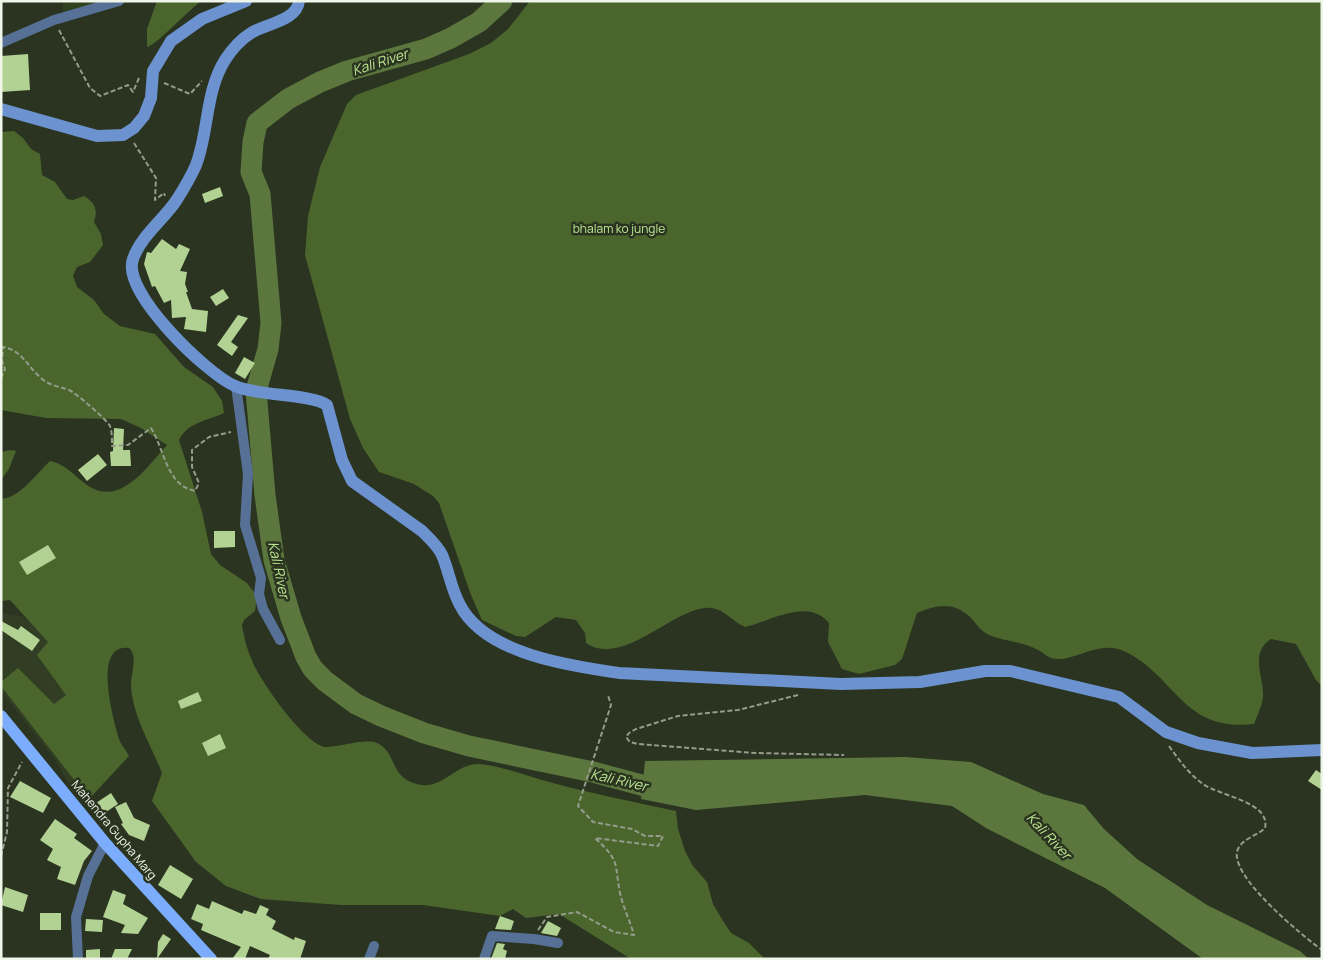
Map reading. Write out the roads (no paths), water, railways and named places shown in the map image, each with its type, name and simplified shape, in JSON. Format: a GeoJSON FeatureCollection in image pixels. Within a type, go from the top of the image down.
{"type":"FeatureCollection","features":[{"type":"Feature","properties":{"kind":"main road"},"geometry":{"type":"LineString","coordinates":[[1,109],[97,136],[117,137],[128,132],[138,124],[148,107],[152,79],[164,51],[182,31],[202,19],[246,1]]}},
{"type":"Feature","properties":{"kind":"main road"},"geometry":{"type":"LineString","coordinates":[[299,1],[298,7],[290,15],[242,39],[221,67],[211,95],[196,164],[172,206],[136,252],[132,261],[135,280],[150,307],[175,336],[208,367],[236,386],[324,403],[330,409],[342,460],[352,481],[422,531],[432,542],[441,553],[448,579],[460,606],[472,622],[506,644],[536,657],[588,669],[619,673],[841,684],[920,682],[985,671],[1010,671],[1119,697],[1166,732],[1198,743],[1252,753],[1322,750]]}},
{"type":"Feature","properties":{"kind":"main road","name":"Mahendra Gupha Marg"},"geometry":{"type":"LineString","coordinates":[[1,716],[31,750],[105,843],[211,959]]}},
{"type":"Feature","properties":{"kind":"street"},"geometry":{"type":"LineString","coordinates":[[1,43],[54,20],[120,1]]}},
{"type":"Feature","properties":{"kind":"street"},"geometry":{"type":"LineString","coordinates":[[236,386],[248,474],[245,526],[261,578],[259,594],[263,609],[280,640]]}},
{"type":"Feature","properties":{"kind":"street"},"geometry":{"type":"LineString","coordinates":[[78,959],[76,917],[88,876],[105,843]]}},
{"type":"Feature","properties":{"kind":"street"},"geometry":{"type":"LineString","coordinates":[[484,959],[492,936],[534,938],[558,943]]}},
{"type":"Feature","properties":{"kind":"street"},"geometry":{"type":"LineString","coordinates":[[369,959],[374,946]]}},
{"type":"Feature","properties":{"kind":"water"},"geometry":{"type":"Polygon","coordinates":[[[905,757],[971,762],[1043,794],[1084,805],[1104,829],[1137,859],[1207,905],[1300,951],[1309,959],[1203,959],[1105,888],[986,828],[952,806],[865,795],[696,810],[641,799],[645,761],[905,757]]]}},
{"type":"Feature","properties":{"kind":"waterway","name":"Kali River"},"geometry":{"type":"LineString","coordinates":[[502,1],[479,22],[451,38],[426,49],[347,71],[320,82],[288,99],[257,123],[253,142],[251,172],[260,194],[271,323],[268,349],[256,391],[265,495],[274,560],[291,618],[306,657],[313,669],[325,681],[356,704],[424,733],[469,746],[593,772],[671,793]]}},
{"type":"Feature","properties":{"kind":"park label","name":"bhalam ko jungle"},"geometry":{"type":"Point","coordinates":[619,229]}}]}
